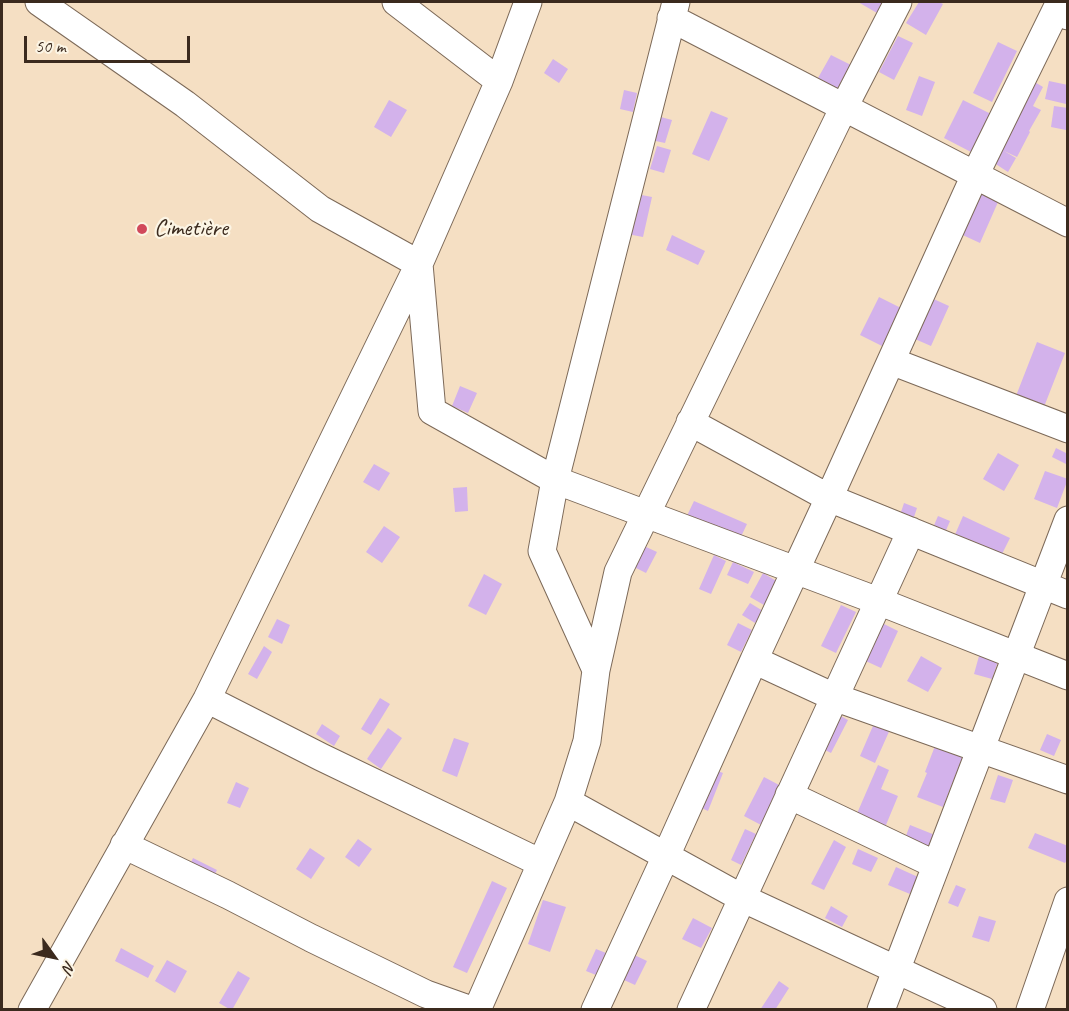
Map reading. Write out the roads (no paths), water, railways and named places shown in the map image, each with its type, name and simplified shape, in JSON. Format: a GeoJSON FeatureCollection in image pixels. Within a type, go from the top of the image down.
{"type":"FeatureCollection","features":[{"type":"Feature","properties":{"kind":"street"},"geometry":{"type":"LineString","coordinates":[[39,2],[185,104],[320,209],[419,264]]}},
{"type":"Feature","properties":{"kind":"street"},"geometry":{"type":"LineString","coordinates":[[396,2],[500,81]]}},
{"type":"Feature","properties":{"kind":"street"},"geometry":{"type":"LineString","coordinates":[[32,1010],[207,699],[419,264],[500,81],[528,2]]}},
{"type":"Feature","properties":{"kind":"street"},"geometry":{"type":"LineString","coordinates":[[477,1010],[568,802],[587,741],[596,670],[618,572],[844,107],[898,2]]}},
{"type":"Feature","properties":{"kind":"street"},"geometry":{"type":"LineString","coordinates":[[595,1010],[830,498],[975,175],[1061,7]]}},
{"type":"Feature","properties":{"kind":"street"},"geometry":{"type":"LineString","coordinates":[[596,670],[542,551],[555,480],[673,10],[844,107],[1068,223]]}},
{"type":"Feature","properties":{"kind":"street"},"geometry":{"type":"LineString","coordinates":[[419,264],[432,411],[555,480],[878,601],[1068,676]]}},
{"type":"Feature","properties":{"kind":"street"},"geometry":{"type":"LineString","coordinates":[[891,361],[1068,429]]}},
{"type":"Feature","properties":{"kind":"street"},"geometry":{"type":"LineString","coordinates":[[690,422],[830,498],[1068,595]]}},
{"type":"Feature","properties":{"kind":"street"},"geometry":{"type":"LineString","coordinates":[[881,1010],[1068,520]]}},
{"type":"Feature","properties":{"kind":"street"},"geometry":{"type":"LineString","coordinates":[[691,1010],[911,531]]}},
{"type":"Feature","properties":{"kind":"street"},"geometry":{"type":"LineString","coordinates":[[754,660],[834,698],[1068,780]]}},
{"type":"Feature","properties":{"kind":"street"},"geometry":{"type":"LineString","coordinates":[[207,699],[321,758],[541,863]]}},
{"type":"Feature","properties":{"kind":"street"},"geometry":{"type":"LineString","coordinates":[[789,795],[936,865]]}},
{"type":"Feature","properties":{"kind":"street"},"geometry":{"type":"LineString","coordinates":[[568,802],[742,898],[983,1010]]}},
{"type":"Feature","properties":{"kind":"street"},"geometry":{"type":"LineString","coordinates":[[124,845],[426,994],[471,1010]]}},
{"type":"Feature","properties":{"kind":"street"},"geometry":{"type":"LineString","coordinates":[[1030,1010],[1068,901]]}},
{"type":"Feature","properties":{"kind":"place","name":"Cimetière"},"geometry":{"type":"Point","coordinates":[142,229]}}]}
